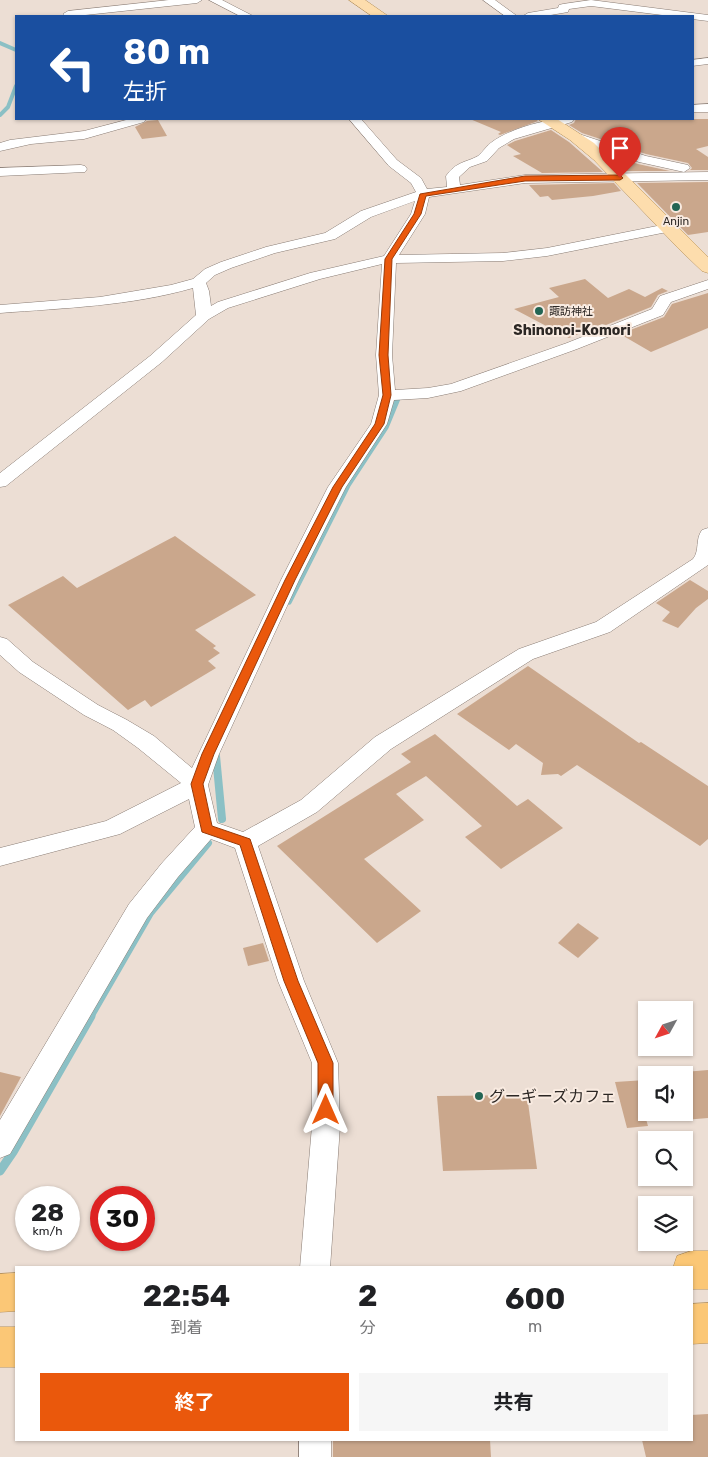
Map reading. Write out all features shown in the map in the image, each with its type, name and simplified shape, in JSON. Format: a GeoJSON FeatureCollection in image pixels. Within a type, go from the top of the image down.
{"type":"FeatureCollection","features":[{"type":"Feature","properties":{"kind":"highway"},"geometry":{"type":"LineString","coordinates":[[693,1270],[708,1270]]}},
{"type":"Feature","properties":{"kind":"highway"},"geometry":{"type":"LineString","coordinates":[[0,1293],[15,1292]]}},
{"type":"Feature","properties":{"kind":"highway"},"geometry":{"type":"LineString","coordinates":[[693,1324],[708,1323]]}},
{"type":"Feature","properties":{"kind":"highway"},"geometry":{"type":"LineString","coordinates":[[0,1348],[15,1347]]}},
{"type":"Feature","properties":{"kind":"main road"},"geometry":{"type":"LineString","coordinates":[[356,0],[379,15]]}},
{"type":"Feature","properties":{"kind":"main road"},"geometry":{"type":"LineString","coordinates":[[557,120],[599,154],[667,228],[708,268]]}},
{"type":"Feature","properties":{"kind":"street"},"geometry":{"type":"LineString","coordinates":[[68,14],[197,0]]}},
{"type":"Feature","properties":{"kind":"street"},"geometry":{"type":"LineString","coordinates":[[214,0],[246,15]]}},
{"type":"Feature","properties":{"kind":"street"},"geometry":{"type":"LineString","coordinates":[[488,0],[510,15]]}},
{"type":"Feature","properties":{"kind":"street"},"geometry":{"type":"LineString","coordinates":[[564,10],[563,7],[591,3],[685,15]]}},
{"type":"Feature","properties":{"kind":"street"},"geometry":{"type":"LineString","coordinates":[[534,15],[564,10],[576,15]]}},
{"type":"Feature","properties":{"kind":"street"},"geometry":{"type":"LineString","coordinates":[[694,16],[708,18]]}},
{"type":"Feature","properties":{"kind":"street"},"geometry":{"type":"LineString","coordinates":[[694,63],[708,61]]}},
{"type":"Feature","properties":{"kind":"street"},"geometry":{"type":"LineString","coordinates":[[694,109],[708,108]]}},
{"type":"Feature","properties":{"kind":"street"},"geometry":{"type":"LineString","coordinates":[[0,147],[14,142],[83,135],[112,129],[137,120]]}},
{"type":"Feature","properties":{"kind":"street"},"geometry":{"type":"LineString","coordinates":[[206,829],[197,784],[208,754],[290,580],[337,487],[379,424],[387,395],[384,355],[388,259],[418,214],[423,194],[416,181],[393,164],[356,120]]}},
{"type":"Feature","properties":{"kind":"street"},"geometry":{"type":"LineString","coordinates":[[454,190],[452,176],[466,164],[483,158],[494,145],[510,136],[557,120]]}},
{"type":"Feature","properties":{"kind":"street"},"geometry":{"type":"LineString","coordinates":[[579,138],[643,158],[708,174]]}},
{"type":"Feature","properties":{"kind":"street"},"geometry":{"type":"LineString","coordinates":[[0,172],[81,170]]}},
{"type":"Feature","properties":{"kind":"street"},"geometry":{"type":"LineString","coordinates":[[0,309],[134,298],[170,291],[198,282],[210,272],[226,265],[271,250],[330,236],[366,214],[423,194],[525,178],[620,178],[708,174]]}},
{"type":"Feature","properties":{"kind":"street"},"geometry":{"type":"LineString","coordinates":[[0,482],[156,359],[204,316],[223,305],[314,276],[388,259],[503,257],[547,252],[667,228]]}},
{"type":"Feature","properties":{"kind":"street"},"geometry":{"type":"LineString","coordinates":[[198,282],[202,291],[204,316]]}},
{"type":"Feature","properties":{"kind":"street"},"geometry":{"type":"LineString","coordinates":[[387,395],[428,393],[455,388],[572,346],[658,312],[665,299],[708,284]]}},
{"type":"Feature","properties":{"kind":"street"},"geometry":{"type":"LineString","coordinates":[[206,829],[245,842],[309,806],[383,743],[526,654],[603,627],[700,563],[707,554],[708,534]]}},
{"type":"Feature","properties":{"kind":"street"},"geometry":{"type":"LineString","coordinates":[[0,644],[26,667],[90,710],[120,725],[146,742],[197,784]]}},
{"type":"Feature","properties":{"kind":"street"},"geometry":{"type":"LineString","coordinates":[[0,857],[112,828],[197,784]]}},
{"type":"Feature","properties":{"kind":"street"},"geometry":{"type":"LineString","coordinates":[[0,1145],[138,911],[170,870],[206,829]]}},
{"type":"Feature","properties":{"kind":"street"},"geometry":{"type":"LineString","coordinates":[[245,842],[291,981],[326,1063],[326,1126],[315,1266]]}},
{"type":"Feature","properties":{"kind":"street"},"geometry":{"type":"LineString","coordinates":[[315,1441],[315,1457]]}},
{"type":"Feature","properties":{"kind":"building"},"geometry":{"type":"Polygon","coordinates":[[[708,119],[708,146],[696,149],[708,157],[708,170],[690,170],[692,168],[688,163],[646,154],[582,133],[569,125],[576,120],[708,119]]]}},
{"type":"Feature","properties":{"kind":"building"},"geometry":{"type":"Polygon","coordinates":[[[158,120],[167,136],[142,139],[135,127],[147,121],[158,120]]]}},
{"type":"Feature","properties":{"kind":"building"},"geometry":{"type":"Polygon","coordinates":[[[472,120],[538,121],[500,135],[498,134],[501,132],[472,120]]]}},
{"type":"Feature","properties":{"kind":"building"},"geometry":{"type":"Polygon","coordinates":[[[551,130],[569,142],[603,172],[542,173],[513,156],[521,154],[507,145],[551,130]]]}},
{"type":"Feature","properties":{"kind":"building"},"geometry":{"type":"Polygon","coordinates":[[[607,154],[638,164],[670,171],[625,171],[607,154]]]}},
{"type":"Feature","properties":{"kind":"building"},"geometry":{"type":"Polygon","coordinates":[[[708,182],[708,232],[688,235],[637,183],[708,182]]]}},
{"type":"Feature","properties":{"kind":"building"},"geometry":{"type":"Polygon","coordinates":[[[614,183],[621,191],[552,200],[548,196],[540,197],[529,185],[614,183]]]}},
{"type":"Feature","properties":{"kind":"building"},"geometry":{"type":"Polygon","coordinates":[[[585,279],[608,298],[629,289],[645,297],[662,288],[668,291],[658,295],[651,307],[569,338],[514,309],[559,297],[549,288],[585,279]]]}},
{"type":"Feature","properties":{"kind":"building"},"geometry":{"type":"Polygon","coordinates":[[[708,293],[708,328],[651,352],[620,334],[664,317],[672,304],[708,293]]]}},
{"type":"Feature","properties":{"kind":"building"},"geometry":{"type":"Polygon","coordinates":[[[175,536],[256,595],[195,630],[216,646],[213,648],[220,653],[208,661],[216,668],[151,707],[145,700],[128,710],[8,605],[63,576],[77,588],[175,536]]]}},
{"type":"Feature","properties":{"kind":"building"},"geometry":{"type":"Polygon","coordinates":[[[690,580],[708,591],[708,599],[696,608],[678,628],[662,621],[670,612],[656,603],[690,580]]]}},
{"type":"Feature","properties":{"kind":"building"},"geometry":{"type":"Polygon","coordinates":[[[528,666],[639,743],[641,742],[708,786],[708,839],[700,846],[577,765],[561,776],[558,774],[541,775],[543,763],[516,744],[509,750],[457,714],[528,666]]]}},
{"type":"Feature","properties":{"kind":"building"},"geometry":{"type":"Polygon","coordinates":[[[435,734],[517,806],[528,799],[563,828],[501,869],[465,837],[482,826],[426,776],[396,794],[424,820],[364,859],[421,911],[377,943],[277,846],[411,762],[401,754],[435,734]]]}},
{"type":"Feature","properties":{"kind":"building"},"geometry":{"type":"Polygon","coordinates":[[[578,923],[599,938],[578,958],[558,943],[578,923]]]}},
{"type":"Feature","properties":{"kind":"building"},"geometry":{"type":"Polygon","coordinates":[[[263,943],[269,961],[248,966],[243,948],[263,943]]]}},
{"type":"Feature","properties":{"kind":"building"},"geometry":{"type":"Polygon","coordinates":[[[708,1070],[708,1118],[693,1119],[693,1071],[708,1070]]]}},
{"type":"Feature","properties":{"kind":"building"},"geometry":{"type":"Polygon","coordinates":[[[0,1072],[21,1077],[0,1116],[0,1072]]]}},
{"type":"Feature","properties":{"kind":"building"},"geometry":{"type":"Polygon","coordinates":[[[638,1081],[638,1121],[647,1121],[648,1126],[627,1128],[615,1082],[638,1081]]]}},
{"type":"Feature","properties":{"kind":"building"},"geometry":{"type":"Polygon","coordinates":[[[527,1095],[537,1169],[443,1171],[437,1096],[527,1095]]]}},
{"type":"Feature","properties":{"kind":"building"},"geometry":{"type":"Polygon","coordinates":[[[708,1414],[708,1457],[646,1457],[642,1441],[693,1441],[693,1415],[708,1414]]]}},
{"type":"Feature","properties":{"kind":"building"},"geometry":{"type":"Polygon","coordinates":[[[333,1441],[490,1441],[491,1457],[333,1457],[333,1441]]]}},
{"type":"Feature","properties":{"kind":"waterway"},"geometry":{"type":"LineString","coordinates":[[0,43],[15,50]]}},
{"type":"Feature","properties":{"kind":"waterway"},"geometry":{"type":"LineString","coordinates":[[0,115],[8,107],[15,89]]}},
{"type":"Feature","properties":{"kind":"waterway"},"geometry":{"type":"LineString","coordinates":[[289,602],[348,485],[386,427],[398,398]]}},
{"type":"Feature","properties":{"kind":"waterway"},"geometry":{"type":"LineString","coordinates":[[216,756],[222,819]]}},
{"type":"Feature","properties":{"kind":"waterway"},"geometry":{"type":"LineString","coordinates":[[90,1017],[150,913],[208,843]]}},
{"type":"Feature","properties":{"kind":"waterway"},"geometry":{"type":"LineString","coordinates":[[0,1171],[13,1152],[91,1016]]}},
{"type":"Feature","properties":{"kind":"place","name":"Anjin"},"geometry":{"type":"Point","coordinates":[676,207]}},
{"type":"Feature","properties":{"kind":"place","name":"諏訪神社"},"geometry":{"type":"Point","coordinates":[539,311]}},
{"type":"Feature","properties":{"kind":"place","name":"グーギーズカフェ"},"geometry":{"type":"Point","coordinates":[479,1096]}},
{"type":"Feature","properties":{"kind":"district","name":"Shinonoi-Komori"},"geometry":{"type":"Point","coordinates":[572,330]}},
{"type":"Feature","properties":{"kind":"route"},"geometry":{"type":"LineString","coordinates":[[326,1110],[326,1063],[291,981],[245,842],[206,829],[197,784],[208,754],[290,580],[337,487],[379,424],[387,395],[384,355],[388,259],[418,214],[423,194],[525,178],[620,178]]}}]}
